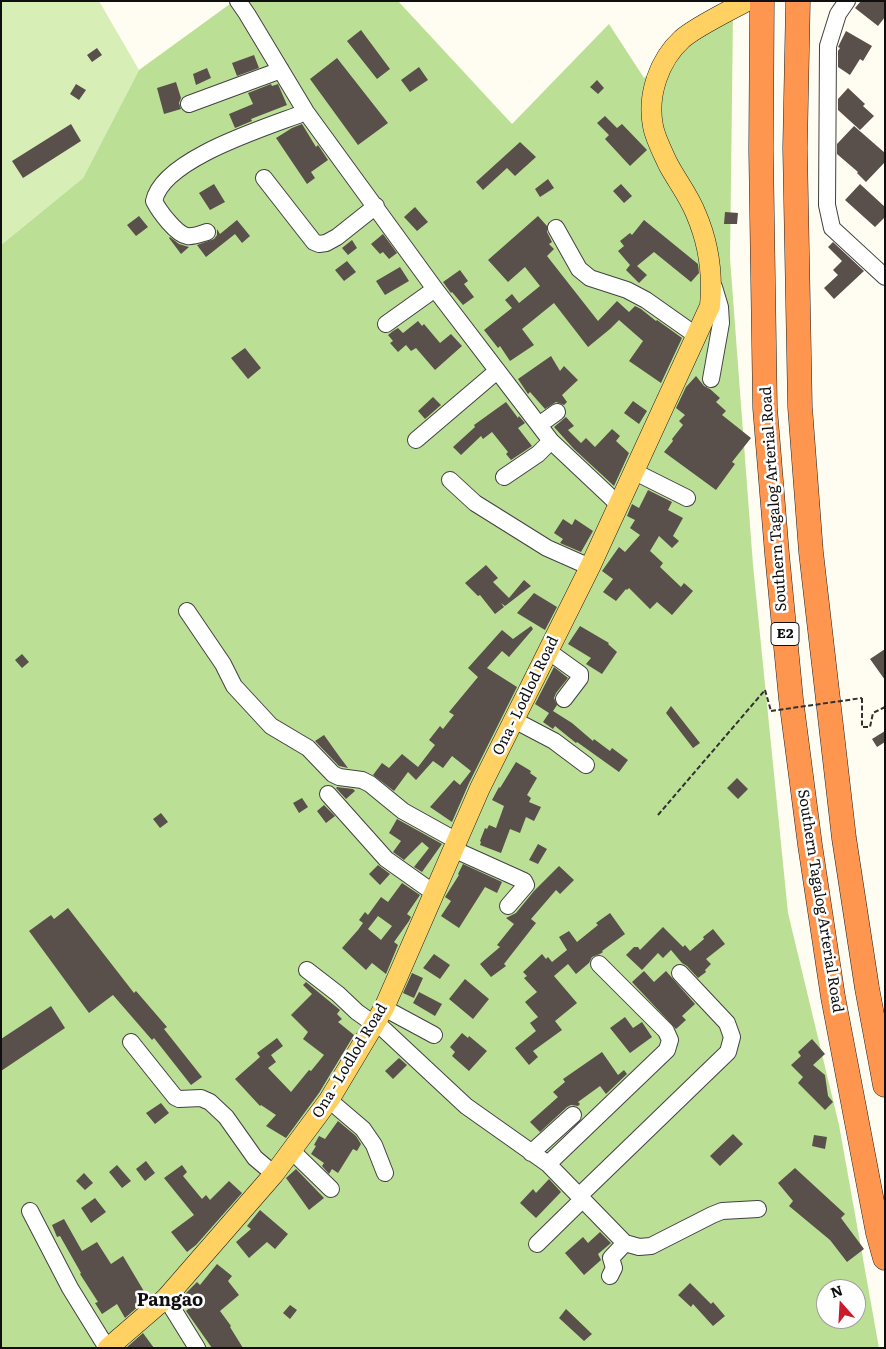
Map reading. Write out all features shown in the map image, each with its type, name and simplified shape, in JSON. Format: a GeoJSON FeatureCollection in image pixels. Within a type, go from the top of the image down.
{"type":"FeatureCollection","features":[{"type":"Feature","properties":{"kind":"highway","name":"Southern Tagalog Arterial Road"},"geometry":{"type":"LineString","coordinates":[[762,1],[761,150],[766,408],[777,554],[791,699],[811,854],[833,997],[878,1233],[885,1258]]}},
{"type":"Feature","properties":{"kind":"highway","name":"E2"},"geometry":{"type":"LineString","coordinates":[[798,1],[795,148],[800,406],[811,552],[844,838],[867,988],[885,1085]]}},
{"type":"Feature","properties":{"kind":"main road","name":"Ona - Lodlod Road"},"geometry":{"type":"LineString","coordinates":[[107,1348],[166,1298],[274,1174],[329,1100],[378,1018],[480,788],[590,567],[710,306],[712,282],[703,232],[696,212],[668,163],[653,126],[652,107],[660,67],[672,50],[683,38],[742,4]]}},
{"type":"Feature","properties":{"kind":"street"},"geometry":{"type":"LineString","coordinates":[[238,1],[306,112],[435,289],[552,441],[619,505]]}},
{"type":"Feature","properties":{"kind":"street"},"geometry":{"type":"LineString","coordinates":[[847,1],[838,14],[828,46],[827,204],[832,228],[885,277]]}},
{"type":"Feature","properties":{"kind":"street"},"geometry":{"type":"LineString","coordinates":[[189,104],[281,70]]}},
{"type":"Feature","properties":{"kind":"street"},"geometry":{"type":"LineString","coordinates":[[207,232],[193,236],[180,234],[158,210],[154,201],[155,194],[162,184],[184,165],[208,151],[306,112]]}},
{"type":"Feature","properties":{"kind":"street"},"geometry":{"type":"LineString","coordinates":[[264,178],[314,242],[319,244],[326,244],[337,237],[376,206]]}},
{"type":"Feature","properties":{"kind":"street"},"geometry":{"type":"LineString","coordinates":[[556,228],[579,269],[590,278],[633,293],[646,300],[697,336]]}},
{"type":"Feature","properties":{"kind":"street"},"geometry":{"type":"LineString","coordinates":[[711,379],[721,323],[720,307],[712,282]]}},
{"type":"Feature","properties":{"kind":"street"},"geometry":{"type":"LineString","coordinates":[[386,324],[435,289]]}},
{"type":"Feature","properties":{"kind":"street"},"geometry":{"type":"LineString","coordinates":[[416,440],[497,371]]}},
{"type":"Feature","properties":{"kind":"street"},"geometry":{"type":"LineString","coordinates":[[540,425],[556,412]]}},
{"type":"Feature","properties":{"kind":"street"},"geometry":{"type":"LineString","coordinates":[[504,477],[538,454],[552,441]]}},
{"type":"Feature","properties":{"kind":"street"},"geometry":{"type":"LineString","coordinates":[[635,472],[687,498]]}},
{"type":"Feature","properties":{"kind":"street"},"geometry":{"type":"LineString","coordinates":[[450,480],[475,503],[547,548],[590,567]]}},
{"type":"Feature","properties":{"kind":"street"},"geometry":{"type":"LineString","coordinates":[[187,611],[223,664],[234,686],[267,722],[308,748],[333,774],[339,777],[362,780],[370,784],[403,810],[455,845],[524,880],[526,885],[508,906]]}},
{"type":"Feature","properties":{"kind":"street"},"geometry":{"type":"LineString","coordinates":[[548,651],[580,674],[580,678],[564,699]]}},
{"type":"Feature","properties":{"kind":"street"},"geometry":{"type":"LineString","coordinates":[[514,720],[554,741],[586,765]]}},
{"type":"Feature","properties":{"kind":"street"},"geometry":{"type":"LineString","coordinates":[[328,794],[386,859],[434,893]]}},
{"type":"Feature","properties":{"kind":"street"},"geometry":{"type":"LineString","coordinates":[[548,1164],[667,1050],[670,1040],[666,1031],[599,964]]}},
{"type":"Feature","properties":{"kind":"street"},"geometry":{"type":"LineString","coordinates":[[306,970],[338,994],[356,1012],[434,1035]]}},
{"type":"Feature","properties":{"kind":"street"},"geometry":{"type":"LineString","coordinates":[[537,1244],[581,1197],[728,1052],[732,1037],[727,1023],[680,973]]}},
{"type":"Feature","properties":{"kind":"street"},"geometry":{"type":"LineString","coordinates":[[378,1018],[466,1106],[548,1164],[625,1243],[638,1248],[651,1246],[722,1211],[758,1209]]}},
{"type":"Feature","properties":{"kind":"street"},"geometry":{"type":"LineString","coordinates":[[131,1042],[175,1097],[179,1099],[201,1098],[210,1102],[236,1130],[255,1158],[274,1174]]}},
{"type":"Feature","properties":{"kind":"street"},"geometry":{"type":"LineString","coordinates":[[329,1100],[363,1129],[374,1145],[385,1173]]}},
{"type":"Feature","properties":{"kind":"street"},"geometry":{"type":"LineString","coordinates":[[531,1153],[573,1115]]}},
{"type":"Feature","properties":{"kind":"street"},"geometry":{"type":"LineString","coordinates":[[292,1151],[331,1188]]}},
{"type":"Feature","properties":{"kind":"street"},"geometry":{"type":"LineString","coordinates":[[30,1210],[70,1288],[107,1348]]}},
{"type":"Feature","properties":{"kind":"street"},"geometry":{"type":"LineString","coordinates":[[610,1276],[614,1268],[611,1258],[625,1243]]}},
{"type":"Feature","properties":{"kind":"street"},"geometry":{"type":"LineString","coordinates":[[166,1298],[197,1348]]}},
{"type":"Feature","properties":{"kind":"path"},"geometry":{"type":"LineString","coordinates":[[658,815],[765,690],[771,710],[862,698],[862,728],[870,727],[873,713],[885,706]]}},
{"type":"Feature","properties":{"kind":"green space"},"geometry":{"type":"Polygon","coordinates":[[[1,1],[99,1],[139,70],[83,178],[1,245],[1,1]]]}},
{"type":"Feature","properties":{"kind":"green space"},"geometry":{"type":"Polygon","coordinates":[[[234,1],[398,1],[512,124],[609,24],[644,78],[733,14],[730,258],[753,565],[788,913],[839,1125],[879,1348],[1,1348],[1,245],[83,178],[139,70],[234,1]]]}},
{"type":"Feature","properties":{"kind":"building"},"geometry":{"type":"Polygon","coordinates":[[[861,1],[885,1],[885,17],[878,26],[855,8],[861,1]]]}},
{"type":"Feature","properties":{"kind":"building"},"geometry":{"type":"Polygon","coordinates":[[[361,30],[390,69],[377,79],[347,41],[361,30]]]}},
{"type":"Feature","properties":{"kind":"building"},"geometry":{"type":"Polygon","coordinates":[[[846,31],[872,46],[863,61],[860,59],[850,75],[838,67],[838,51],[840,48],[838,47],[846,31]]]}},
{"type":"Feature","properties":{"kind":"building"},"geometry":{"type":"Polygon","coordinates":[[[97,48],[102,55],[92,62],[87,55],[97,48]]]}},
{"type":"Feature","properties":{"kind":"building"},"geometry":{"type":"Polygon","coordinates":[[[254,55],[259,68],[237,76],[232,63],[254,55]]]}},
{"type":"Feature","properties":{"kind":"building"},"geometry":{"type":"Polygon","coordinates":[[[337,58],[388,123],[358,145],[310,79],[337,58]]]}},
{"type":"Feature","properties":{"kind":"building"},"geometry":{"type":"Polygon","coordinates":[[[419,67],[428,80],[410,92],[401,80],[419,67]]]}},
{"type":"Feature","properties":{"kind":"building"},"geometry":{"type":"Polygon","coordinates":[[[207,68],[211,78],[196,85],[193,74],[207,68]]]}},
{"type":"Feature","properties":{"kind":"building"},"geometry":{"type":"Polygon","coordinates":[[[597,80],[604,88],[598,94],[590,87],[597,80]]]}},
{"type":"Feature","properties":{"kind":"building"},"geometry":{"type":"Polygon","coordinates":[[[176,82],[181,98],[179,103],[181,109],[164,114],[157,88],[176,82]]]}},
{"type":"Feature","properties":{"kind":"building"},"geometry":{"type":"Polygon","coordinates":[[[76,84],[86,90],[79,100],[70,94],[76,84]]]}},
{"type":"Feature","properties":{"kind":"building"},"geometry":{"type":"Polygon","coordinates":[[[271,84],[272,86],[278,84],[287,105],[251,119],[252,121],[235,128],[229,114],[253,104],[248,93],[271,84]]]}},
{"type":"Feature","properties":{"kind":"building"},"geometry":{"type":"Polygon","coordinates":[[[848,88],[865,104],[863,106],[874,116],[860,130],[838,110],[838,99],[848,88]]]}},
{"type":"Feature","properties":{"kind":"building"},"geometry":{"type":"Polygon","coordinates":[[[605,116],[617,128],[622,124],[647,150],[630,166],[605,139],[609,135],[597,123],[605,116]]]}},
{"type":"Feature","properties":{"kind":"building"},"geometry":{"type":"Polygon","coordinates":[[[71,124],[81,141],[23,178],[12,161],[71,124]]]}},
{"type":"Feature","properties":{"kind":"building"},"geometry":{"type":"Polygon","coordinates":[[[302,124],[316,147],[318,145],[328,160],[311,172],[315,178],[307,184],[276,138],[302,124]]]}},
{"type":"Feature","properties":{"kind":"building"},"geometry":{"type":"Polygon","coordinates":[[[854,126],[885,153],[885,162],[866,182],[858,172],[837,154],[837,144],[854,126]]]}},
{"type":"Feature","properties":{"kind":"building"},"geometry":{"type":"Polygon","coordinates":[[[520,142],[536,157],[515,176],[507,168],[483,190],[476,182],[520,142]]]}},
{"type":"Feature","properties":{"kind":"building"},"geometry":{"type":"Polygon","coordinates":[[[548,179],[554,188],[540,197],[535,189],[548,179]]]}},
{"type":"Feature","properties":{"kind":"building"},"geometry":{"type":"Polygon","coordinates":[[[214,184],[225,202],[210,210],[199,193],[214,184]]]}},
{"type":"Feature","properties":{"kind":"building"},"geometry":{"type":"Polygon","coordinates":[[[621,184],[632,196],[624,203],[613,191],[621,184]]]}},
{"type":"Feature","properties":{"kind":"building"},"geometry":{"type":"Polygon","coordinates":[[[860,184],[885,207],[885,217],[875,227],[845,200],[860,184]]]}},
{"type":"Feature","properties":{"kind":"building"},"geometry":{"type":"Polygon","coordinates":[[[415,207],[428,222],[417,231],[404,217],[415,207]]]}},
{"type":"Feature","properties":{"kind":"building"},"geometry":{"type":"Polygon","coordinates":[[[725,212],[738,213],[737,224],[724,224],[725,212]]]}},
{"type":"Feature","properties":{"kind":"building"},"geometry":{"type":"Polygon","coordinates":[[[139,216],[148,227],[136,236],[127,225],[139,216]]]}},
{"type":"Feature","properties":{"kind":"building"},"geometry":{"type":"Polygon","coordinates":[[[538,216],[547,226],[547,232],[552,242],[549,244],[554,249],[547,256],[598,321],[617,301],[629,312],[635,306],[641,309],[682,338],[661,383],[629,361],[643,341],[619,320],[588,347],[554,303],[522,329],[534,345],[510,361],[500,346],[498,348],[484,330],[512,308],[505,300],[512,294],[519,303],[540,286],[525,267],[508,282],[488,260],[538,216]]]}},
{"type":"Feature","properties":{"kind":"building"},"geometry":{"type":"Polygon","coordinates":[[[237,220],[250,236],[242,243],[235,234],[206,257],[197,245],[214,239],[217,235],[217,229],[220,234],[237,220]]]}},
{"type":"Feature","properties":{"kind":"building"},"geometry":{"type":"Polygon","coordinates":[[[644,220],[698,264],[699,273],[691,282],[654,252],[637,266],[647,275],[639,283],[626,270],[630,265],[618,251],[624,246],[620,241],[630,233],[632,235],[644,220]]]}},
{"type":"Feature","properties":{"kind":"building"},"geometry":{"type":"Polygon","coordinates":[[[383,234],[397,253],[389,259],[383,252],[380,254],[371,244],[383,234]]]}},
{"type":"Feature","properties":{"kind":"building"},"geometry":{"type":"Polygon","coordinates":[[[170,237],[179,244],[189,247],[181,254],[170,237]]]}},
{"type":"Feature","properties":{"kind":"building"},"geometry":{"type":"Polygon","coordinates":[[[352,240],[357,248],[348,255],[342,248],[352,240]]]}},
{"type":"Feature","properties":{"kind":"building"},"geometry":{"type":"Polygon","coordinates":[[[833,242],[864,271],[834,299],[824,288],[838,275],[833,270],[842,261],[828,247],[833,242]]]}},
{"type":"Feature","properties":{"kind":"building"},"geometry":{"type":"Polygon","coordinates":[[[347,261],[356,272],[344,281],[335,270],[347,261]]]}},
{"type":"Feature","properties":{"kind":"building"},"geometry":{"type":"Polygon","coordinates":[[[400,267],[409,281],[385,295],[376,281],[400,267]]]}},
{"type":"Feature","properties":{"kind":"building"},"geometry":{"type":"Polygon","coordinates":[[[460,270],[468,281],[464,284],[474,297],[463,305],[443,282],[460,270]]]}},
{"type":"Feature","properties":{"kind":"building"},"geometry":{"type":"Polygon","coordinates":[[[418,321],[422,326],[424,324],[440,343],[451,334],[462,346],[435,370],[416,348],[411,351],[406,345],[398,352],[390,343],[393,341],[388,335],[393,331],[398,328],[403,333],[418,321]]]}},
{"type":"Feature","properties":{"kind":"building"},"geometry":{"type":"Polygon","coordinates":[[[245,348],[261,368],[248,379],[231,358],[245,348]]]}},
{"type":"Feature","properties":{"kind":"building"},"geometry":{"type":"Polygon","coordinates":[[[551,356],[560,371],[564,366],[578,380],[562,395],[567,402],[564,405],[556,402],[545,409],[530,392],[528,394],[518,379],[551,356]]]}},
{"type":"Feature","properties":{"kind":"building"},"geometry":{"type":"Polygon","coordinates":[[[696,376],[704,386],[720,398],[716,402],[726,411],[722,415],[751,438],[732,462],[735,464],[716,490],[664,452],[683,425],[679,421],[685,415],[676,408],[686,387],[696,376]]]}},
{"type":"Feature","properties":{"kind":"building"},"geometry":{"type":"Polygon","coordinates":[[[433,397],[441,405],[425,419],[418,411],[433,397]]]}},
{"type":"Feature","properties":{"kind":"building"},"geometry":{"type":"Polygon","coordinates":[[[633,401],[647,411],[639,424],[624,413],[633,401]]]}},
{"type":"Feature","properties":{"kind":"building"},"geometry":{"type":"Polygon","coordinates":[[[506,402],[518,418],[519,416],[525,423],[518,428],[532,446],[511,460],[506,454],[508,452],[492,432],[483,439],[481,436],[461,455],[453,447],[475,427],[474,425],[506,402]]]}},
{"type":"Feature","properties":{"kind":"building"},"geometry":{"type":"Polygon","coordinates":[[[566,417],[574,426],[568,430],[581,443],[586,438],[595,447],[612,429],[620,436],[616,441],[629,453],[614,486],[574,449],[554,427],[566,417]]]}},
{"type":"Feature","properties":{"kind":"building"},"geometry":{"type":"Polygon","coordinates":[[[648,490],[672,502],[668,510],[683,518],[673,536],[679,541],[672,548],[659,536],[650,551],[663,563],[660,567],[681,587],[684,583],[693,591],[672,615],[657,602],[650,609],[629,588],[616,601],[603,592],[613,579],[602,571],[619,547],[625,552],[640,535],[630,528],[635,520],[627,516],[632,504],[639,508],[648,490]]]}},
{"type":"Feature","properties":{"kind":"building"},"geometry":{"type":"Polygon","coordinates":[[[563,519],[572,525],[575,519],[593,531],[581,552],[560,543],[563,539],[554,533],[563,519]]]}},
{"type":"Feature","properties":{"kind":"building"},"geometry":{"type":"Polygon","coordinates":[[[486,565],[498,578],[493,582],[509,598],[524,580],[531,586],[505,606],[501,603],[504,607],[495,614],[480,595],[478,596],[465,583],[486,565]]]}},
{"type":"Feature","properties":{"kind":"building"},"geometry":{"type":"Polygon","coordinates":[[[534,593],[557,607],[545,630],[517,613],[534,593]]]}},
{"type":"Feature","properties":{"kind":"building"},"geometry":{"type":"Polygon","coordinates":[[[531,626],[533,629],[509,657],[502,651],[487,668],[517,687],[469,783],[452,822],[430,807],[454,780],[460,785],[471,771],[452,756],[443,768],[433,761],[416,780],[408,772],[394,791],[373,775],[382,763],[389,768],[402,754],[418,767],[435,745],[429,740],[440,726],[443,729],[454,715],[449,712],[478,677],[468,668],[502,630],[513,639],[531,626]]]}},
{"type":"Feature","properties":{"kind":"building"},"geometry":{"type":"Polygon","coordinates":[[[580,626],[609,643],[617,652],[602,674],[586,664],[591,658],[568,644],[580,626]]]}},
{"type":"Feature","properties":{"kind":"building"},"geometry":{"type":"Polygon","coordinates":[[[885,649],[885,680],[870,659],[885,649]]]}},
{"type":"Feature","properties":{"kind":"building"},"geometry":{"type":"Polygon","coordinates":[[[22,654],[29,662],[22,668],[15,660],[22,654]]]}},
{"type":"Feature","properties":{"kind":"building"},"geometry":{"type":"Polygon","coordinates":[[[554,667],[568,678],[556,693],[554,698],[557,705],[553,711],[572,723],[593,741],[594,739],[610,751],[612,748],[628,760],[619,772],[576,743],[555,726],[553,729],[543,722],[549,713],[535,704],[554,667]]]}},
{"type":"Feature","properties":{"kind":"building"},"geometry":{"type":"Polygon","coordinates":[[[671,706],[700,743],[693,748],[666,713],[671,706]]]}},
{"type":"Feature","properties":{"kind":"building"},"geometry":{"type":"Polygon","coordinates":[[[885,731],[885,742],[877,747],[872,739],[885,731]]]}},
{"type":"Feature","properties":{"kind":"building"},"geometry":{"type":"Polygon","coordinates":[[[324,735],[348,768],[339,766],[315,741],[324,735]]]}},
{"type":"Feature","properties":{"kind":"building"},"geometry":{"type":"Polygon","coordinates":[[[516,762],[531,771],[530,773],[537,778],[527,795],[531,798],[529,802],[541,807],[534,821],[526,817],[520,833],[510,829],[501,853],[480,845],[480,841],[485,828],[487,829],[489,825],[496,828],[504,806],[492,800],[516,762]]]}},
{"type":"Feature","properties":{"kind":"building"},"geometry":{"type":"Polygon","coordinates":[[[737,778],[748,789],[738,799],[727,788],[737,778]]]}},
{"type":"Feature","properties":{"kind":"building"},"geometry":{"type":"Polygon","coordinates":[[[337,787],[353,789],[355,791],[346,799],[337,787]]]}},
{"type":"Feature","properties":{"kind":"building"},"geometry":{"type":"Polygon","coordinates":[[[302,798],[308,807],[299,813],[293,803],[302,798]]]}},
{"type":"Feature","properties":{"kind":"building"},"geometry":{"type":"Polygon","coordinates":[[[324,805],[335,816],[326,823],[317,811],[324,805]]]}},
{"type":"Feature","properties":{"kind":"building"},"geometry":{"type":"Polygon","coordinates":[[[161,813],[168,822],[160,828],[153,819],[161,813]]]}},
{"type":"Feature","properties":{"kind":"building"},"geometry":{"type":"Polygon","coordinates":[[[397,819],[442,844],[422,872],[414,867],[429,848],[422,842],[404,860],[393,852],[401,841],[389,833],[397,819]]]}},
{"type":"Feature","properties":{"kind":"building"},"geometry":{"type":"Polygon","coordinates":[[[538,844],[547,849],[538,864],[529,860],[538,844]]]}},
{"type":"Feature","properties":{"kind":"building"},"geometry":{"type":"Polygon","coordinates":[[[463,864],[502,882],[497,893],[485,887],[459,928],[441,916],[451,901],[445,897],[459,875],[463,864]]]}},
{"type":"Feature","properties":{"kind":"building"},"geometry":{"type":"Polygon","coordinates":[[[378,865],[390,874],[380,885],[369,874],[378,865]]]}},
{"type":"Feature","properties":{"kind":"building"},"geometry":{"type":"Polygon","coordinates":[[[559,866],[574,880],[560,894],[556,890],[531,919],[536,923],[504,964],[506,966],[491,977],[480,964],[500,947],[497,945],[514,924],[506,918],[516,913],[534,891],[559,866]]]}},
{"type":"Feature","properties":{"kind":"building"},"geometry":{"type":"Polygon","coordinates":[[[402,883],[420,895],[407,914],[411,917],[409,921],[394,942],[398,945],[386,974],[372,963],[366,970],[342,948],[363,923],[359,920],[365,912],[368,915],[381,897],[388,902],[402,883]],[[378,916],[368,929],[381,940],[392,926],[378,916]]]}},
{"type":"Feature","properties":{"kind":"building"},"geometry":{"type":"Polygon","coordinates":[[[68,908],[134,993],[136,991],[167,1027],[164,1029],[202,1077],[191,1085],[154,1038],[152,1040],[113,995],[89,1013],[29,931],[51,915],[54,919],[68,908]]]}},
{"type":"Feature","properties":{"kind":"building"},"geometry":{"type":"Polygon","coordinates":[[[610,913],[625,934],[603,952],[592,957],[589,963],[576,974],[568,964],[554,976],[577,1003],[555,1021],[562,1030],[533,1051],[538,1057],[529,1065],[515,1048],[536,1031],[530,1023],[538,1017],[525,1002],[537,992],[524,978],[527,976],[523,972],[542,954],[552,962],[567,950],[559,937],[569,931],[577,942],[598,925],[596,923],[610,913]]]}},
{"type":"Feature","properties":{"kind":"building"},"geometry":{"type":"Polygon","coordinates":[[[663,927],[683,947],[685,945],[690,951],[713,929],[725,944],[706,959],[711,964],[705,970],[706,972],[698,978],[671,950],[663,958],[658,953],[642,970],[626,955],[634,947],[638,947],[640,950],[663,927]]]}},
{"type":"Feature","properties":{"kind":"building"},"geometry":{"type":"Polygon","coordinates":[[[434,954],[450,965],[440,979],[423,968],[434,954]]]}},
{"type":"Feature","properties":{"kind":"building"},"geometry":{"type":"Polygon","coordinates":[[[644,971],[654,982],[666,971],[695,1004],[682,1016],[686,1020],[676,1029],[632,982],[644,971]]]}},
{"type":"Feature","properties":{"kind":"building"},"geometry":{"type":"Polygon","coordinates":[[[412,973],[423,978],[414,998],[403,993],[412,973]]]}},
{"type":"Feature","properties":{"kind":"building"},"geometry":{"type":"Polygon","coordinates":[[[465,979],[489,999],[473,1019],[449,999],[465,979]]]}},
{"type":"Feature","properties":{"kind":"building"},"geometry":{"type":"Polygon","coordinates":[[[306,982],[340,1010],[337,1014],[342,1019],[338,1022],[354,1035],[319,1093],[286,1138],[266,1126],[276,1115],[260,1106],[235,1079],[260,1057],[257,1053],[277,1038],[283,1046],[271,1055],[276,1062],[268,1068],[291,1092],[324,1055],[303,1039],[308,1032],[291,1015],[312,994],[303,985],[306,982]]]}},
{"type":"Feature","properties":{"kind":"building"},"geometry":{"type":"Polygon","coordinates":[[[419,992],[442,1004],[435,1016],[413,1003],[419,992]]]}},
{"type":"Feature","properties":{"kind":"building"},"geometry":{"type":"Polygon","coordinates":[[[51,1006],[65,1028],[1,1071],[1,1039],[51,1006]]]}},
{"type":"Feature","properties":{"kind":"building"},"geometry":{"type":"Polygon","coordinates":[[[625,1017],[633,1028],[642,1022],[652,1037],[630,1053],[610,1028],[625,1017]]]}},
{"type":"Feature","properties":{"kind":"building"},"geometry":{"type":"Polygon","coordinates":[[[462,1033],[468,1038],[469,1036],[487,1051],[469,1071],[452,1056],[455,1052],[450,1047],[462,1033]]]}},
{"type":"Feature","properties":{"kind":"building"},"geometry":{"type":"Polygon","coordinates":[[[812,1039],[825,1054],[813,1065],[825,1075],[828,1096],[833,1102],[825,1110],[798,1083],[803,1077],[791,1065],[801,1056],[798,1052],[812,1039]]]}},
{"type":"Feature","properties":{"kind":"building"},"geometry":{"type":"Polygon","coordinates":[[[602,1052],[618,1075],[624,1070],[627,1074],[606,1094],[600,1086],[578,1102],[580,1104],[578,1106],[571,1105],[567,1107],[540,1132],[530,1122],[558,1097],[553,1092],[565,1082],[563,1079],[602,1052]]]}},
{"type":"Feature","properties":{"kind":"building"},"geometry":{"type":"Polygon","coordinates":[[[399,1058],[407,1065],[393,1079],[385,1071],[399,1058]]]}},
{"type":"Feature","properties":{"kind":"building"},"geometry":{"type":"Polygon","coordinates":[[[161,1103],[169,1113],[155,1124],[146,1113],[161,1103]]]}},
{"type":"Feature","properties":{"kind":"building"},"geometry":{"type":"Polygon","coordinates":[[[338,1121],[356,1136],[361,1144],[357,1151],[353,1149],[338,1173],[332,1169],[329,1174],[322,1166],[324,1163],[311,1154],[319,1136],[325,1139],[338,1121]]]}},
{"type":"Feature","properties":{"kind":"building"},"geometry":{"type":"Polygon","coordinates":[[[733,1134],[743,1144],[720,1166],[710,1156],[733,1134]]]}},
{"type":"Feature","properties":{"kind":"building"},"geometry":{"type":"Polygon","coordinates":[[[814,1135],[827,1137],[825,1149],[812,1146],[814,1135]]]}},
{"type":"Feature","properties":{"kind":"building"},"geometry":{"type":"Polygon","coordinates":[[[146,1161],[155,1173],[145,1181],[136,1169],[146,1161]]]}},
{"type":"Feature","properties":{"kind":"building"},"geometry":{"type":"Polygon","coordinates":[[[117,1165],[131,1181],[122,1188],[109,1172],[117,1165]]]}},
{"type":"Feature","properties":{"kind":"building"},"geometry":{"type":"Polygon","coordinates":[[[182,1165],[187,1172],[183,1176],[202,1199],[206,1195],[210,1200],[229,1181],[242,1193],[196,1245],[187,1252],[171,1232],[194,1215],[164,1178],[182,1165]]]}},
{"type":"Feature","properties":{"kind":"building"},"geometry":{"type":"Polygon","coordinates":[[[795,1168],[845,1214],[841,1218],[864,1249],[847,1262],[830,1240],[789,1206],[793,1201],[778,1183],[795,1168]]]}},
{"type":"Feature","properties":{"kind":"building"},"geometry":{"type":"Polygon","coordinates":[[[296,1169],[324,1198],[309,1210],[286,1178],[296,1169]]]}},
{"type":"Feature","properties":{"kind":"building"},"geometry":{"type":"Polygon","coordinates":[[[84,1173],[93,1183],[85,1190],[76,1181],[84,1173]]]}},
{"type":"Feature","properties":{"kind":"building"},"geometry":{"type":"Polygon","coordinates":[[[549,1179],[561,1192],[536,1218],[520,1203],[533,1189],[536,1193],[549,1179]]]}},
{"type":"Feature","properties":{"kind":"building"},"geometry":{"type":"Polygon","coordinates":[[[95,1198],[106,1212],[91,1223],[81,1208],[95,1198]]]}},
{"type":"Feature","properties":{"kind":"building"},"geometry":{"type":"Polygon","coordinates":[[[260,1210],[288,1234],[275,1249],[267,1242],[249,1258],[236,1242],[251,1229],[247,1226],[260,1210]]]}},
{"type":"Feature","properties":{"kind":"building"},"geometry":{"type":"Polygon","coordinates":[[[64,1219],[82,1251],[97,1242],[111,1264],[123,1256],[148,1298],[125,1318],[117,1304],[102,1314],[95,1303],[98,1302],[80,1274],[60,1236],[57,1237],[52,1225],[64,1219]]]}},
{"type":"Feature","properties":{"kind":"building"},"geometry":{"type":"Polygon","coordinates":[[[600,1232],[611,1243],[598,1254],[601,1260],[584,1275],[565,1253],[583,1237],[588,1243],[600,1232]]]}},
{"type":"Feature","properties":{"kind":"building"},"geometry":{"type":"Polygon","coordinates":[[[217,1264],[232,1276],[228,1281],[239,1295],[220,1311],[243,1348],[212,1348],[186,1311],[193,1305],[184,1295],[197,1282],[200,1285],[217,1264]]]}},
{"type":"Feature","properties":{"kind":"building"},"geometry":{"type":"Polygon","coordinates":[[[690,1283],[711,1304],[713,1302],[725,1316],[713,1326],[693,1304],[691,1307],[678,1295],[690,1283]]]}},
{"type":"Feature","properties":{"kind":"building"},"geometry":{"type":"Polygon","coordinates":[[[290,1305],[297,1310],[290,1319],[283,1313],[290,1305]]]}},
{"type":"Feature","properties":{"kind":"building"},"geometry":{"type":"Polygon","coordinates":[[[566,1309],[592,1334],[584,1341],[559,1318],[566,1309]]]}},
{"type":"Feature","properties":{"kind":"building"},"geometry":{"type":"Polygon","coordinates":[[[143,1333],[154,1348],[126,1348],[143,1333]]]}},
{"type":"Feature","properties":{"kind":"district","name":"Pangao"},"geometry":{"type":"Point","coordinates":[170,1301]}}]}
